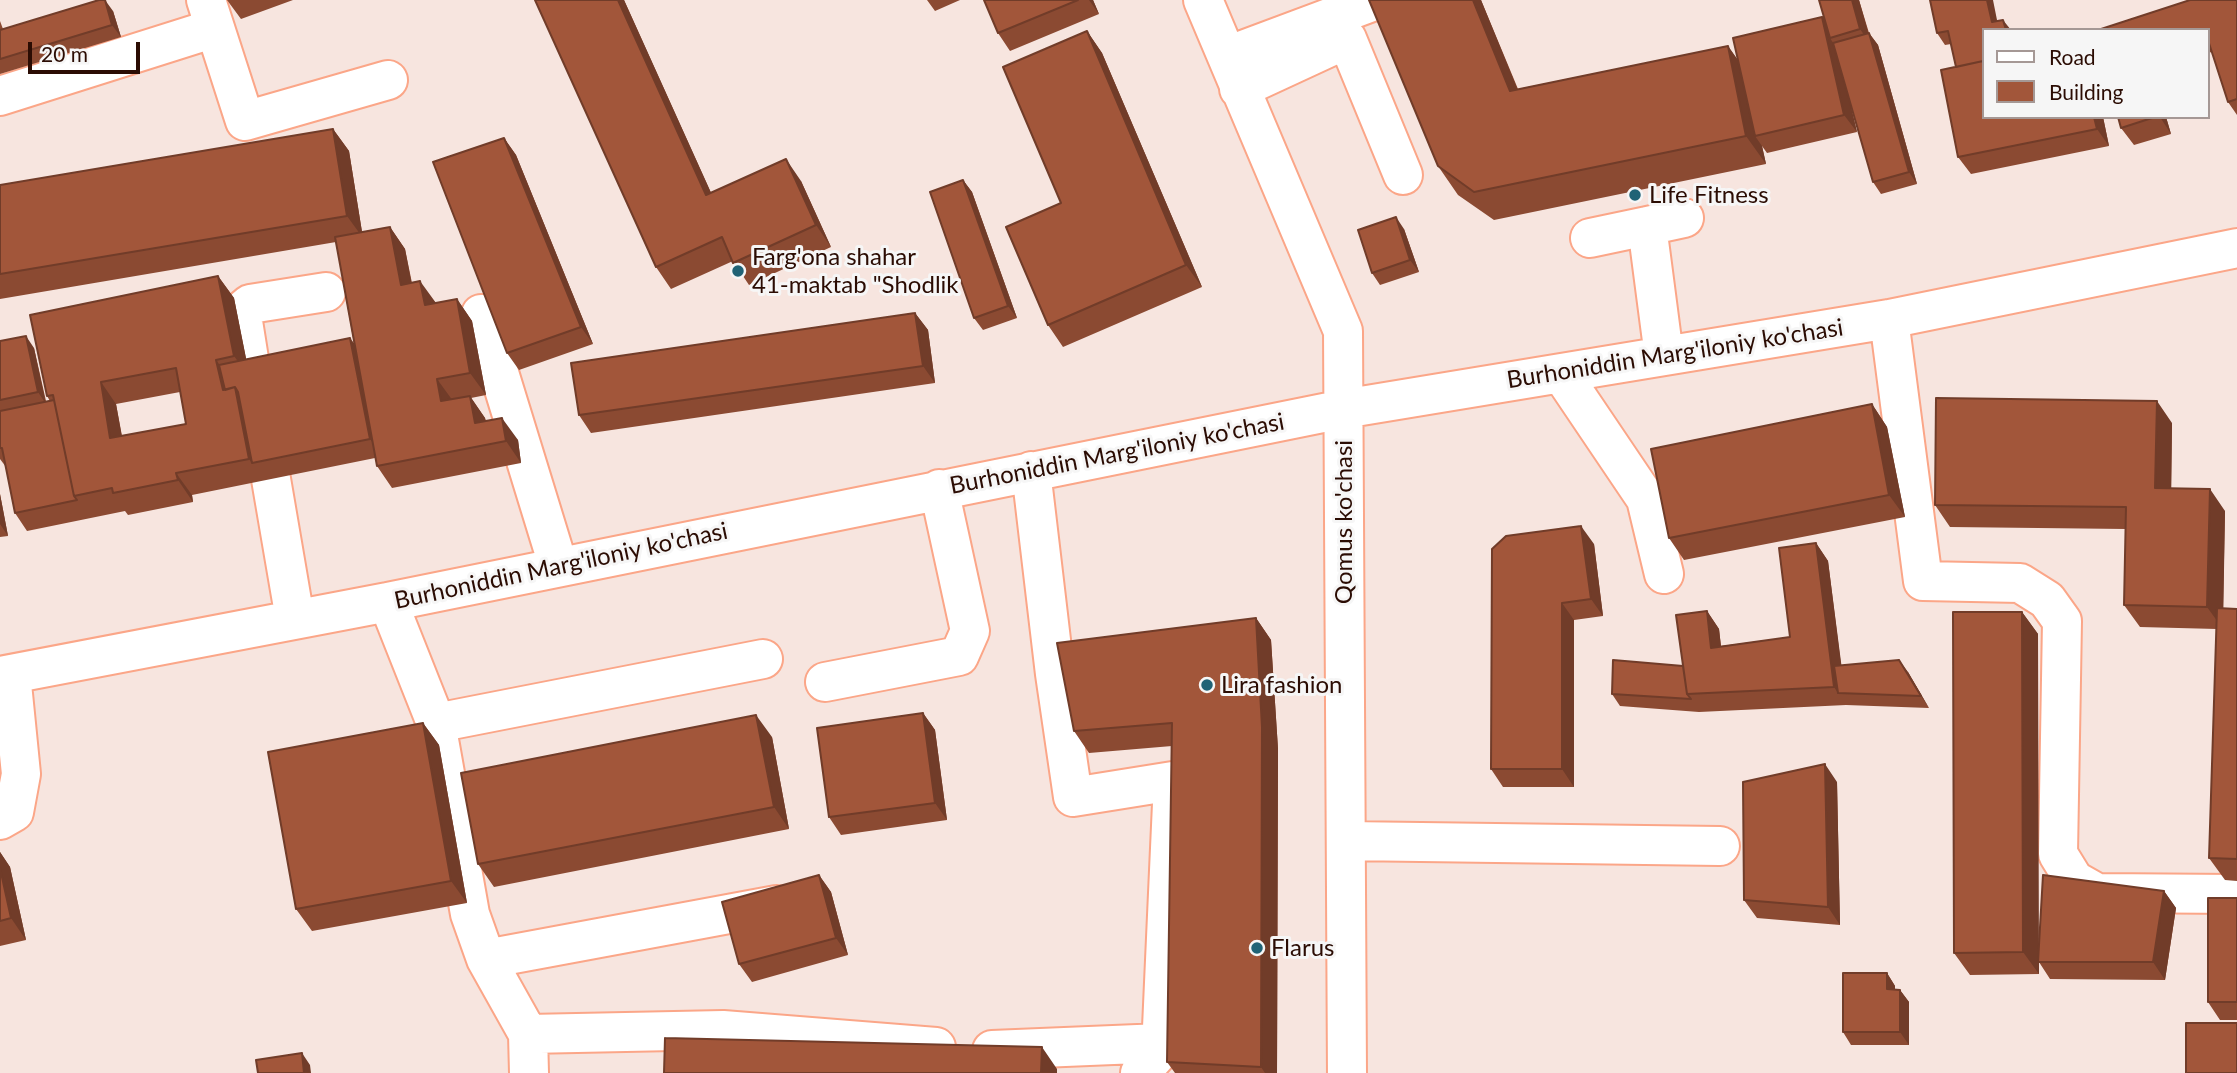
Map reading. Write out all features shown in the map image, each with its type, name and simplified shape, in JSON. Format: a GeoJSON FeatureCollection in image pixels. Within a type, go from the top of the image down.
{"type":"FeatureCollection","features":[{"type":"Feature","properties":{"kind":"street","name":"Qomus ko'chasi"},"geometry":{"type":"LineString","coordinates":[[1203,0],[1343,331],[1347,1073]]}},
{"type":"Feature","properties":{"kind":"street"},"geometry":{"type":"LineString","coordinates":[[1233,72],[1328,9],[1377,0]]}},
{"type":"Feature","properties":{"kind":"street"},"geometry":{"type":"LineString","coordinates":[[0,96],[211,14],[245,121],[388,80]]}},
{"type":"Feature","properties":{"kind":"street"},"geometry":{"type":"LineString","coordinates":[[1233,72],[1347,40],[1403,175]]}},
{"type":"Feature","properties":{"kind":"street"},"geometry":{"type":"LineString","coordinates":[[1590,239],[1684,218]]}},
{"type":"Feature","properties":{"kind":"street"},"geometry":{"type":"LineString","coordinates":[[1647,226],[1664,356]]}},
{"type":"Feature","properties":{"kind":"street","name":"Burhoniddin Marg'iloniy ko'chasi"},"geometry":{"type":"LineString","coordinates":[[5,675],[388,602],[558,565],[1343,409],[1889,319],[2237,248]]}},
{"type":"Feature","properties":{"kind":"street"},"geometry":{"type":"LineString","coordinates":[[252,377],[242,315],[244,309],[250,304],[326,292]]}},
{"type":"Feature","properties":{"kind":"street"},"geometry":{"type":"LineString","coordinates":[[481,314],[558,565]]}},
{"type":"Feature","properties":{"kind":"street"},"geometry":{"type":"LineString","coordinates":[[1889,319],[1923,581],[2020,583],[2047,600],[2062,621],[2058,855],[2074,880],[2097,893],[2237,894]]}},
{"type":"Feature","properties":{"kind":"street"},"geometry":{"type":"LineString","coordinates":[[1560,373],[1646,499],[1664,574]]}},
{"type":"Feature","properties":{"kind":"street"},"geometry":{"type":"LineString","coordinates":[[528,1034],[723,1030],[981,1051],[1151,1058],[1173,781],[1073,797],[1055,674],[1031,471]]}},
{"type":"Feature","properties":{"kind":"street"},"geometry":{"type":"LineString","coordinates":[[271,480],[295,619]]}},
{"type":"Feature","properties":{"kind":"street"},"geometry":{"type":"LineString","coordinates":[[825,682],[959,656],[970,631],[939,489]]}},
{"type":"Feature","properties":{"kind":"street"},"geometry":{"type":"LineString","coordinates":[[388,602],[436,723],[470,914],[486,959],[528,1034],[529,1073]]}},
{"type":"Feature","properties":{"kind":"street"},"geometry":{"type":"LineString","coordinates":[[436,723],[763,659]]}},
{"type":"Feature","properties":{"kind":"street"},"geometry":{"type":"LineString","coordinates":[[0,820],[14,812],[21,774],[5,675]]}},
{"type":"Feature","properties":{"kind":"street"},"geometry":{"type":"LineString","coordinates":[[1346,841],[1720,846]]}},
{"type":"Feature","properties":{"kind":"street"},"geometry":{"type":"LineString","coordinates":[[486,959],[788,902]]}},
{"type":"Feature","properties":{"kind":"building"},"geometry":{"type":"Polygon","coordinates":[[[105,0],[112,25],[0,59],[0,30],[105,0]]]}},
{"type":"Feature","properties":{"kind":"building"},"geometry":{"type":"Polygon","coordinates":[[[535,0],[618,0],[706,195],[786,159],[816,225],[733,263],[722,237],[656,267],[535,0]]]}},
{"type":"Feature","properties":{"kind":"building"},"geometry":{"type":"Polygon","coordinates":[[[984,0],[1078,0],[998,33],[984,0]]]}},
{"type":"Feature","properties":{"kind":"building"},"geometry":{"type":"Polygon","coordinates":[[[1369,0],[1473,0],[1510,91],[1728,46],[1746,136],[1474,192],[1438,166],[1369,0]]]}},
{"type":"Feature","properties":{"kind":"building"},"geometry":{"type":"Polygon","coordinates":[[[1819,0],[1852,0],[1860,29],[1830,38],[1819,0]]]}},
{"type":"Feature","properties":{"kind":"building"},"geometry":{"type":"Polygon","coordinates":[[[1930,0],[1987,0],[1992,22],[2003,20],[2005,28],[1982,28],[1982,61],[1956,67],[1948,31],[1937,33],[1930,0]]]}},
{"type":"Feature","properties":{"kind":"building"},"geometry":{"type":"Polygon","coordinates":[[[2190,0],[2237,0],[2237,99],[2228,102],[2209,43],[2209,28],[2104,28],[2190,0]]]}},
{"type":"Feature","properties":{"kind":"building"},"geometry":{"type":"Polygon","coordinates":[[[1822,17],[1844,115],[1755,136],[1733,38],[1822,17]]]}},
{"type":"Feature","properties":{"kind":"building"},"geometry":{"type":"Polygon","coordinates":[[[1087,31],[1186,265],[1048,325],[1006,227],[1061,203],[1003,67],[1087,31]]]}},
{"type":"Feature","properties":{"kind":"building"},"geometry":{"type":"Polygon","coordinates":[[[1869,33],[1909,172],[1873,182],[1833,43],[1869,33]]]}},
{"type":"Feature","properties":{"kind":"building"},"geometry":{"type":"Polygon","coordinates":[[[1982,61],[1982,119],[2094,119],[2097,129],[1958,157],[1941,70],[1982,61]]]}},
{"type":"Feature","properties":{"kind":"building"},"geometry":{"type":"Polygon","coordinates":[[[2119,119],[2149,119],[2121,128],[2119,119]]]}},
{"type":"Feature","properties":{"kind":"building"},"geometry":{"type":"Polygon","coordinates":[[[333,129],[347,216],[0,274],[0,185],[333,129]]]}},
{"type":"Feature","properties":{"kind":"building"},"geometry":{"type":"Polygon","coordinates":[[[504,138],[581,327],[507,353],[433,162],[504,138]]]}},
{"type":"Feature","properties":{"kind":"building"},"geometry":{"type":"Polygon","coordinates":[[[963,180],[1008,306],[974,318],[930,192],[963,180]]]}},
{"type":"Feature","properties":{"kind":"building"},"geometry":{"type":"Polygon","coordinates":[[[1396,217],[1410,260],[1372,273],[1358,230],[1396,217]]]}},
{"type":"Feature","properties":{"kind":"building"},"geometry":{"type":"Polygon","coordinates":[[[390,227],[401,285],[420,281],[425,305],[457,299],[470,373],[437,379],[441,401],[470,396],[475,423],[502,418],[506,441],[377,466],[335,237],[390,227]]]}},
{"type":"Feature","properties":{"kind":"building"},"geometry":{"type":"Polygon","coordinates":[[[218,276],[234,356],[216,360],[223,390],[235,387],[249,459],[176,473],[178,480],[113,493],[112,488],[74,496],[53,395],[47,396],[30,315],[218,276]],[[176,368],[101,382],[110,438],[186,424],[176,368]]]}},
{"type":"Feature","properties":{"kind":"building"},"geometry":{"type":"Polygon","coordinates":[[[915,313],[923,366],[579,415],[571,363],[915,313]]]}},
{"type":"Feature","properties":{"kind":"building"},"geometry":{"type":"Polygon","coordinates":[[[26,336],[38,392],[0,400],[0,341],[26,336]]]}},
{"type":"Feature","properties":{"kind":"building"},"geometry":{"type":"Polygon","coordinates":[[[350,338],[370,439],[252,463],[238,392],[235,387],[225,390],[219,365],[350,338]]]}},
{"type":"Feature","properties":{"kind":"building"},"geometry":{"type":"Polygon","coordinates":[[[1936,398],[2157,401],[2155,488],[2210,489],[2207,607],[2124,605],[2126,507],[1935,505],[1936,398]]]}},
{"type":"Feature","properties":{"kind":"building"},"geometry":{"type":"Polygon","coordinates":[[[54,400],[77,500],[15,513],[0,448],[0,411],[54,400]]]}},
{"type":"Feature","properties":{"kind":"building"},"geometry":{"type":"Polygon","coordinates":[[[1872,404],[1889,495],[1669,538],[1651,449],[1872,404]]]}},
{"type":"Feature","properties":{"kind":"building"},"geometry":{"type":"Polygon","coordinates":[[[1581,526],[1591,599],[1562,603],[1562,769],[1491,769],[1492,549],[1506,536],[1581,526]]]}},
{"type":"Feature","properties":{"kind":"building"},"geometry":{"type":"Polygon","coordinates":[[[1816,543],[1834,687],[1687,694],[1676,615],[1707,611],[1711,648],[1790,637],[1779,548],[1816,543]]]}},
{"type":"Feature","properties":{"kind":"building"},"geometry":{"type":"Polygon","coordinates":[[[2217,608],[2237,609],[2237,859],[2209,858],[2217,608]]]}},
{"type":"Feature","properties":{"kind":"building"},"geometry":{"type":"Polygon","coordinates":[[[1953,612],[2022,612],[2023,952],[1954,953],[1953,612]]]}},
{"type":"Feature","properties":{"kind":"building"},"geometry":{"type":"Polygon","coordinates":[[[1256,618],[1262,727],[1261,1067],[1167,1062],[1172,723],[1074,731],[1057,643],[1256,618]]]}},
{"type":"Feature","properties":{"kind":"building"},"geometry":{"type":"Polygon","coordinates":[[[1613,660],[1683,666],[1687,694],[1691,699],[1612,694],[1613,660]]]}},
{"type":"Feature","properties":{"kind":"building"},"geometry":{"type":"Polygon","coordinates":[[[1899,660],[1921,696],[1838,693],[1834,666],[1899,660]]]}},
{"type":"Feature","properties":{"kind":"building"},"geometry":{"type":"Polygon","coordinates":[[[923,713],[935,803],[829,817],[817,728],[923,713]]]}},
{"type":"Feature","properties":{"kind":"building"},"geometry":{"type":"Polygon","coordinates":[[[756,715],[774,807],[478,864],[461,773],[756,715]]]}},
{"type":"Feature","properties":{"kind":"building"},"geometry":{"type":"Polygon","coordinates":[[[423,723],[451,881],[296,909],[268,752],[423,723]]]}},
{"type":"Feature","properties":{"kind":"building"},"geometry":{"type":"Polygon","coordinates":[[[1825,764],[1828,907],[1744,900],[1743,782],[1825,764]]]}},
{"type":"Feature","properties":{"kind":"building"},"geometry":{"type":"Polygon","coordinates":[[[0,868],[11,918],[0,921],[0,868]]]}},
{"type":"Feature","properties":{"kind":"building"},"geometry":{"type":"Polygon","coordinates":[[[819,875],[836,938],[739,964],[722,902],[819,875]]]}},
{"type":"Feature","properties":{"kind":"building"},"geometry":{"type":"Polygon","coordinates":[[[2043,875],[2164,891],[2153,962],[2038,962],[2043,875]]]}},
{"type":"Feature","properties":{"kind":"building"},"geometry":{"type":"Polygon","coordinates":[[[2208,898],[2237,898],[2237,1002],[2208,1002],[2208,898]]]}},
{"type":"Feature","properties":{"kind":"building"},"geometry":{"type":"Polygon","coordinates":[[[1843,973],[1887,973],[1887,989],[1900,990],[1900,1032],[1843,1032],[1843,973]]]}},
{"type":"Feature","properties":{"kind":"building"},"geometry":{"type":"Polygon","coordinates":[[[2186,1023],[2237,1023],[2237,1073],[2186,1073],[2186,1023]]]}},
{"type":"Feature","properties":{"kind":"building"},"geometry":{"type":"Polygon","coordinates":[[[665,1038],[1042,1047],[1041,1073],[664,1073],[665,1038]]]}},
{"type":"Feature","properties":{"kind":"building"},"geometry":{"type":"Polygon","coordinates":[[[302,1053],[304,1073],[258,1073],[256,1060],[302,1053]]]}},
{"type":"Feature","properties":{"kind":"place","name":"Life Fitness"},"geometry":{"type":"Point","coordinates":[1635,195]}},
{"type":"Feature","properties":{"kind":"place","name":"Farg'ona shahar 41-maktab \"Shodlik"},"geometry":{"type":"Point","coordinates":[738,271]}},
{"type":"Feature","properties":{"kind":"place","name":"Lira fashion"},"geometry":{"type":"Point","coordinates":[1207,685]}},
{"type":"Feature","properties":{"kind":"place","name":"Flarus"},"geometry":{"type":"Point","coordinates":[1257,948]}}]}
